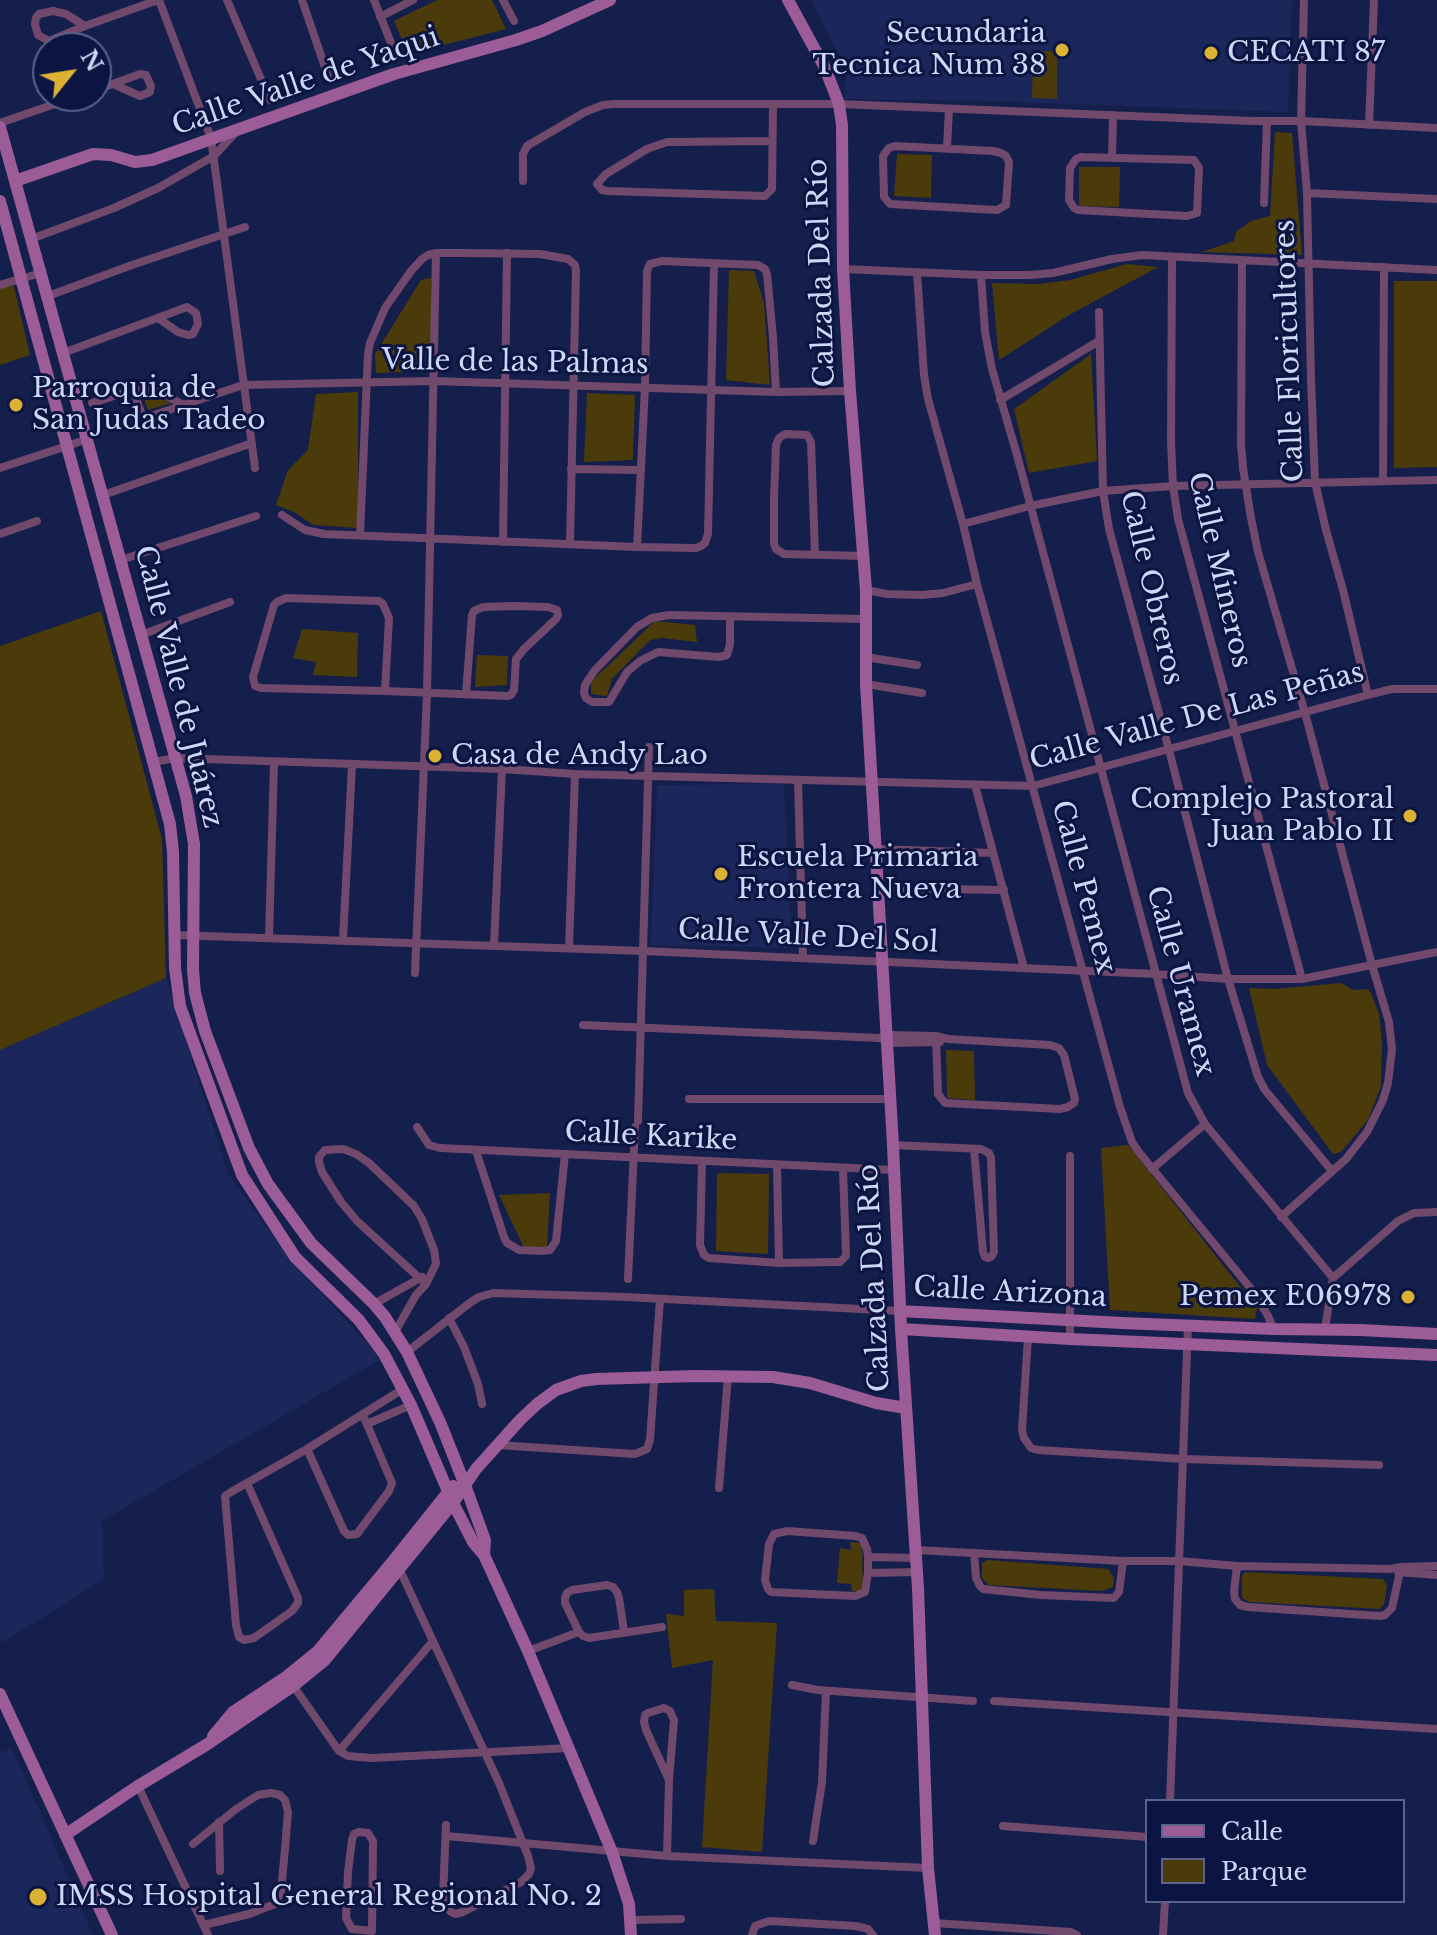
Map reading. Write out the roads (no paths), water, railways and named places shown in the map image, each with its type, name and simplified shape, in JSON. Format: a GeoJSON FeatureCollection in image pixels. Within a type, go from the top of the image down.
{"type":"FeatureCollection","features":[{"type":"Feature","properties":{"kind":"street"},"geometry":{"type":"LineString","coordinates":[[85,26],[66,14],[53,11],[39,14],[35,24],[38,35],[49,41],[159,0],[211,138],[255,468]]}},
{"type":"Feature","properties":{"kind":"street"},"geometry":{"type":"LineString","coordinates":[[227,0],[270,100]]}},
{"type":"Feature","properties":{"kind":"street"},"geometry":{"type":"LineString","coordinates":[[302,0],[328,76]]}},
{"type":"Feature","properties":{"kind":"street"},"geometry":{"type":"LineString","coordinates":[[374,0],[393,48]]}},
{"type":"Feature","properties":{"kind":"street"},"geometry":{"type":"LineString","coordinates":[[380,17],[413,0]]}},
{"type":"Feature","properties":{"kind":"street"},"geometry":{"type":"LineString","coordinates":[[503,0],[514,21]]}},
{"type":"Feature","properties":{"kind":"street","name":"Calle Valle de Yaqui"},"geometry":{"type":"LineString","coordinates":[[15,181],[93,154],[103,153],[142,162],[394,74],[516,40],[610,0]]}},
{"type":"Feature","properties":{"kind":"street","name":"Calzada Del Río"},"geometry":{"type":"LineString","coordinates":[[788,0],[811,40],[839,104],[842,125],[843,269],[866,590],[866,684],[917,1572],[928,1868],[934,1929]]}},
{"type":"Feature","properties":{"kind":"street","name":"Calle Floricultores"},"geometry":{"type":"LineString","coordinates":[[1304,0],[1301,121],[1307,193],[1315,482],[1368,695]]}},
{"type":"Feature","properties":{"kind":"street"},"geometry":{"type":"LineString","coordinates":[[1369,125],[1374,0]]}},
{"type":"Feature","properties":{"kind":"street"},"geometry":{"type":"LineString","coordinates":[[523,181],[523,154],[527,146],[594,108],[613,104],[839,104],[1437,128]]}},
{"type":"Feature","properties":{"kind":"street"},"geometry":{"type":"LineString","coordinates":[[772,141],[657,145],[606,174],[597,184],[608,191],[765,196],[772,189],[773,104]]}},
{"type":"Feature","properties":{"kind":"street"},"geometry":{"type":"LineString","coordinates":[[947,148],[949,109]]}},
{"type":"Feature","properties":{"kind":"street"},"geometry":{"type":"LineString","coordinates":[[0,125],[35,112]]}},
{"type":"Feature","properties":{"kind":"street"},"geometry":{"type":"LineString","coordinates":[[1112,158],[1113,115]]}},
{"type":"Feature","properties":{"kind":"street"},"geometry":{"type":"LineString","coordinates":[[1264,203],[1267,121]]}},
{"type":"Feature","properties":{"kind":"street","name":"Calle Valle de Juárez"},"geometry":{"type":"LineString","coordinates":[[0,125],[4,157],[15,181],[48,296],[193,828],[193,970],[195,993],[205,1031],[249,1148],[268,1184],[311,1243],[374,1304],[407,1352],[463,1481],[485,1540],[484,1555]]}},
{"type":"Feature","properties":{"kind":"street"},"geometry":{"type":"LineString","coordinates":[[31,239],[158,188],[214,156],[238,129]]}},
{"type":"Feature","properties":{"kind":"street"},"geometry":{"type":"LineString","coordinates":[[889,148],[947,148],[993,151],[1006,156],[1009,162],[1006,205],[997,210],[895,205],[886,201],[883,156],[889,148]]}},
{"type":"Feature","properties":{"kind":"street"},"geometry":{"type":"LineString","coordinates":[[1081,157],[1112,158],[1194,160],[1199,168],[1197,213],[1190,216],[1078,210],[1071,205],[1069,184],[1072,162],[1081,157]]}},
{"type":"Feature","properties":{"kind":"street"},"geometry":{"type":"LineString","coordinates":[[1307,193],[1437,199]]}},
{"type":"Feature","properties":{"kind":"street","name":"Calle Valle de Juárez"},"geometry":{"type":"LineString","coordinates":[[0,201],[2,219],[21,278],[170,824],[178,997],[242,1175],[295,1257],[359,1320],[384,1354],[411,1405],[450,1497],[473,1542],[484,1555]]}},
{"type":"Feature","properties":{"kind":"street"},"geometry":{"type":"LineString","coordinates":[[2,219],[24,212]]}},
{"type":"Feature","properties":{"kind":"street"},"geometry":{"type":"LineString","coordinates":[[48,296],[245,227]]}},
{"type":"Feature","properties":{"kind":"street"},"geometry":{"type":"LineString","coordinates":[[415,973],[425,767],[436,253]]}},
{"type":"Feature","properties":{"kind":"street"},"geometry":{"type":"LineString","coordinates":[[360,535],[370,343],[390,301],[422,259],[436,253],[540,254],[564,257],[572,262],[576,271],[570,544]]}},
{"type":"Feature","properties":{"kind":"street"},"geometry":{"type":"LineString","coordinates":[[503,542],[507,253]]}},
{"type":"Feature","properties":{"kind":"street"},"geometry":{"type":"LineString","coordinates":[[843,269],[1030,275],[1127,256],[1437,270]]}},
{"type":"Feature","properties":{"kind":"street","name":"Calle Mineros"},"geometry":{"type":"LineString","coordinates":[[1172,257],[1173,486],[1187,555],[1302,979]]}},
{"type":"Feature","properties":{"kind":"street"},"geometry":{"type":"LineString","coordinates":[[637,547],[647,271],[650,264],[662,261],[758,265],[765,269],[776,392]]}},
{"type":"Feature","properties":{"kind":"street"},"geometry":{"type":"LineString","coordinates":[[1242,261],[1241,416],[1245,484],[1258,552],[1389,1022],[1392,1049],[1383,1100],[1367,1132],[1355,1149],[1281,1217]]}},
{"type":"Feature","properties":{"kind":"street"},"geometry":{"type":"LineString","coordinates":[[282,515],[296,526],[313,533],[637,547],[696,548],[705,543],[708,534],[714,264]]}},
{"type":"Feature","properties":{"kind":"street"},"geometry":{"type":"LineString","coordinates":[[1383,481],[1384,267]]}},
{"type":"Feature","properties":{"kind":"street"},"geometry":{"type":"LineString","coordinates":[[0,285],[41,273]]}},
{"type":"Feature","properties":{"kind":"street","name":"Calle Pemex"},"geometry":{"type":"LineString","coordinates":[[917,273],[928,399],[1120,1107],[1132,1142],[1252,1290],[1274,1329]]}},
{"type":"Feature","properties":{"kind":"street","name":"Calle Uramex"},"geometry":{"type":"LineString","coordinates":[[981,275],[985,332],[1000,400],[1188,1093],[1205,1124],[1333,1278]]}},
{"type":"Feature","properties":{"kind":"street"},"geometry":{"type":"LineString","coordinates":[[63,353],[187,307],[196,313],[198,324],[193,334],[188,335],[158,318]]}},
{"type":"Feature","properties":{"kind":"street","name":"Calle Obreros"},"geometry":{"type":"LineString","coordinates":[[1099,312],[1103,491],[1109,529],[1228,979],[1258,1077],[1265,1090],[1332,1171]]}},
{"type":"Feature","properties":{"kind":"street"},"geometry":{"type":"LineString","coordinates":[[39,344],[59,337]]}},
{"type":"Feature","properties":{"kind":"street"},"geometry":{"type":"LineString","coordinates":[[1000,400],[1099,341]]}},
{"type":"Feature","properties":{"kind":"street","name":"Valle de las Palmas"},"geometry":{"type":"LineString","coordinates":[[133,390],[145,417],[243,385],[434,381],[776,392],[850,391]]}},
{"type":"Feature","properties":{"kind":"street"},"geometry":{"type":"LineString","coordinates":[[92,403],[133,390],[151,388],[182,404]]}},
{"type":"Feature","properties":{"kind":"street"},"geometry":{"type":"LineString","coordinates":[[53,395],[74,391]]}},
{"type":"Feature","properties":{"kind":"street"},"geometry":{"type":"LineString","coordinates":[[815,554],[811,442],[807,435],[785,434],[776,445],[776,549],[784,554],[864,556]]}},
{"type":"Feature","properties":{"kind":"street"},"geometry":{"type":"LineString","coordinates":[[0,468],[88,439]]}},
{"type":"Feature","properties":{"kind":"street"},"geometry":{"type":"LineString","coordinates":[[103,495],[252,443]]}},
{"type":"Feature","properties":{"kind":"street"},"geometry":{"type":"LineString","coordinates":[[571,469],[640,470]]}},
{"type":"Feature","properties":{"kind":"street"},"geometry":{"type":"LineString","coordinates":[[963,524],[1103,491],[1173,486],[1437,480]]}},
{"type":"Feature","properties":{"kind":"street"},"geometry":{"type":"LineString","coordinates":[[121,560],[256,516]]}},
{"type":"Feature","properties":{"kind":"street"},"geometry":{"type":"LineString","coordinates":[[0,534],[37,521]]}},
{"type":"Feature","properties":{"kind":"street"},"geometry":{"type":"LineString","coordinates":[[866,590],[921,595],[977,584]]}},
{"type":"Feature","properties":{"kind":"street"},"geometry":{"type":"LineString","coordinates":[[110,601],[130,596]]}},
{"type":"Feature","properties":{"kind":"street"},"geometry":{"type":"LineString","coordinates":[[385,691],[389,618],[383,604],[379,601],[286,598],[274,605],[253,677],[255,686],[266,689],[508,696],[514,690],[516,659],[556,619],[557,610],[483,607],[474,611],[466,694]]}},
{"type":"Feature","properties":{"kind":"street"},"geometry":{"type":"LineString","coordinates":[[141,635],[230,602]]}},
{"type":"Feature","properties":{"kind":"street"},"geometry":{"type":"LineString","coordinates":[[730,617],[727,655],[658,652],[627,672],[609,702],[592,702],[586,698],[585,685],[595,670],[644,622],[652,618],[669,615],[865,619]]}},
{"type":"Feature","properties":{"kind":"street"},"geometry":{"type":"LineString","coordinates":[[865,657],[917,665]]}},
{"type":"Feature","properties":{"kind":"street"},"geometry":{"type":"LineString","coordinates":[[866,684],[922,693]]}},
{"type":"Feature","properties":{"kind":"street","name":"Calle Valle De Las Peñas"},"geometry":{"type":"LineString","coordinates":[[153,762],[176,758],[575,774],[1033,786],[1368,695],[1406,688],[1437,689]]}},
{"type":"Feature","properties":{"kind":"street"},"geometry":{"type":"LineString","coordinates":[[628,1279],[641,1027],[649,747]]}},
{"type":"Feature","properties":{"kind":"street"},"geometry":{"type":"LineString","coordinates":[[269,938],[274,763]]}},
{"type":"Feature","properties":{"kind":"street"},"geometry":{"type":"LineString","coordinates":[[343,940],[352,765]]}},
{"type":"Feature","properties":{"kind":"street"},"geometry":{"type":"LineString","coordinates":[[494,946],[502,769]]}},
{"type":"Feature","properties":{"kind":"street"},"geometry":{"type":"LineString","coordinates":[[569,948],[575,774]]}},
{"type":"Feature","properties":{"kind":"street"},"geometry":{"type":"LineString","coordinates":[[798,780],[803,958]]}},
{"type":"Feature","properties":{"kind":"street"},"geometry":{"type":"LineString","coordinates":[[975,785],[1024,968]]}},
{"type":"Feature","properties":{"kind":"street"},"geometry":{"type":"LineString","coordinates":[[876,849],[993,853]]}},
{"type":"Feature","properties":{"kind":"street"},"geometry":{"type":"LineString","coordinates":[[879,888],[1004,890]]}},
{"type":"Feature","properties":{"kind":"street","name":"Calle Valle Del Sol"},"geometry":{"type":"LineString","coordinates":[[174,935],[643,951],[1228,979],[1302,979],[1437,952]]}},
{"type":"Feature","properties":{"kind":"street"},"geometry":{"type":"LineString","coordinates":[[178,997],[195,993]]}},
{"type":"Feature","properties":{"kind":"street"},"geometry":{"type":"LineString","coordinates":[[583,1025],[948,1039],[1050,1045],[1059,1048],[1064,1055],[1075,1099],[1072,1106],[1064,1109],[1008,1107],[942,1101],[938,1094],[936,1039]]}},
{"type":"Feature","properties":{"kind":"street"},"geometry":{"type":"LineString","coordinates":[[689,1099],[890,1099]]}},
{"type":"Feature","properties":{"kind":"street"},"geometry":{"type":"LineString","coordinates":[[1152,1169],[1205,1124]]}},
{"type":"Feature","properties":{"kind":"street","name":"Calle Karike"},"geometry":{"type":"LineString","coordinates":[[417,1127],[425,1141],[434,1147],[476,1151],[894,1170]]}},
{"type":"Feature","properties":{"kind":"street"},"geometry":{"type":"LineString","coordinates":[[893,1145],[974,1149],[986,1151],[991,1158],[994,1252],[988,1258],[983,1252],[974,1149]]}},
{"type":"Feature","properties":{"kind":"street"},"geometry":{"type":"LineString","coordinates":[[395,1332],[436,1263],[434,1250],[414,1206],[361,1157],[343,1149],[325,1150],[319,1157],[322,1172],[341,1202],[357,1221],[423,1281]]}},
{"type":"Feature","properties":{"kind":"street"},"geometry":{"type":"LineString","coordinates":[[476,1151],[507,1243],[519,1250],[541,1251],[550,1250],[556,1241],[565,1154]]}},
{"type":"Feature","properties":{"kind":"street"},"geometry":{"type":"LineString","coordinates":[[1070,1156],[1070,1339]]}},
{"type":"Feature","properties":{"kind":"street"},"geometry":{"type":"LineString","coordinates":[[702,1161],[700,1245],[704,1255],[709,1258],[779,1263],[840,1262],[846,1256],[843,1168]]}},
{"type":"Feature","properties":{"kind":"street"},"geometry":{"type":"LineString","coordinates":[[777,1165],[779,1263]]}},
{"type":"Feature","properties":{"kind":"street"},"geometry":{"type":"LineString","coordinates":[[1325,1329],[1333,1278],[1398,1221],[1414,1213],[1437,1212]]}},
{"type":"Feature","properties":{"kind":"street"},"geometry":{"type":"LineString","coordinates":[[295,1257],[311,1243]]}},
{"type":"Feature","properties":{"kind":"street"},"geometry":{"type":"LineString","coordinates":[[374,1304],[423,1281]]}},
{"type":"Feature","properties":{"kind":"street","name":"Calle Arizona"},"geometry":{"type":"LineString","coordinates":[[407,1352],[479,1297],[493,1293],[1122,1323],[1437,1334]]}},
{"type":"Feature","properties":{"kind":"street"},"geometry":{"type":"LineString","coordinates":[[497,1445],[635,1454],[647,1449],[656,1378],[660,1299]]}},
{"type":"Feature","properties":{"kind":"street"},"geometry":{"type":"LineString","coordinates":[[449,1318],[464,1347],[482,1404]]}},
{"type":"Feature","properties":{"kind":"street"},"geometry":{"type":"LineString","coordinates":[[1170,1799],[1188,1325]]}},
{"type":"Feature","properties":{"kind":"street","name":"Calle Arizona"},"geometry":{"type":"LineString","coordinates":[[901,1329],[1437,1355]]}},
{"type":"Feature","properties":{"kind":"street"},"geometry":{"type":"LineString","coordinates":[[1028,1337],[1022,1430],[1031,1448],[1183,1459],[1379,1465]]}},
{"type":"Feature","properties":{"kind":"street"},"geometry":{"type":"LineString","coordinates":[[719,1488],[728,1376]]}},
{"type":"Feature","properties":{"kind":"street"},"geometry":{"type":"LineString","coordinates":[[65,1835],[206,1745],[290,1682],[325,1660],[463,1481],[547,1395],[581,1381],[596,1379],[728,1376],[791,1379],[876,1403],[906,1408]]}},
{"type":"Feature","properties":{"kind":"street"},"geometry":{"type":"LineString","coordinates":[[365,1419],[403,1389]]}},
{"type":"Feature","properties":{"kind":"street"},"geometry":{"type":"LineString","coordinates":[[247,1483],[297,1594],[298,1603],[259,1635],[244,1640],[239,1637],[236,1625],[225,1496],[247,1483],[307,1449],[365,1419],[411,1405]]}},
{"type":"Feature","properties":{"kind":"street"},"geometry":{"type":"LineString","coordinates":[[307,1449],[344,1531],[351,1536],[359,1532],[392,1483],[365,1419]]}},
{"type":"Feature","properties":{"kind":"street"},"geometry":{"type":"LineString","coordinates":[[435,1462],[453,1455]]}},
{"type":"Feature","properties":{"kind":"street"},"geometry":{"type":"LineString","coordinates":[[787,1531],[859,1536],[865,1542],[868,1573],[865,1592],[855,1596],[776,1593],[768,1589],[765,1580],[769,1544],[774,1534],[787,1531]]}},
{"type":"Feature","properties":{"kind":"street"},"geometry":{"type":"LineString","coordinates":[[974,1553],[976,1578],[983,1589],[1041,1595],[1114,1598],[1119,1592],[1123,1561]]}},
{"type":"Feature","properties":{"kind":"street"},"geometry":{"type":"LineString","coordinates":[[868,1557],[974,1553],[1237,1566],[1390,1569],[1437,1575]]}},
{"type":"Feature","properties":{"kind":"street"},"geometry":{"type":"LineString","coordinates":[[484,1555],[528,1651],[612,1852],[629,1904],[631,1935]]}},
{"type":"Feature","properties":{"kind":"street"},"geometry":{"type":"LineString","coordinates":[[397,1565],[523,1842],[530,1864],[529,1874],[521,1882],[455,1914],[445,1906],[443,1897],[446,1825]]}},
{"type":"Feature","properties":{"kind":"street"},"geometry":{"type":"LineString","coordinates":[[1237,1566],[1234,1592],[1240,1605],[1380,1616],[1392,1608],[1400,1570]]}},
{"type":"Feature","properties":{"kind":"street"},"geometry":{"type":"LineString","coordinates":[[1400,1570],[1437,1566]]}},
{"type":"Feature","properties":{"kind":"street"},"geometry":{"type":"LineString","coordinates":[[868,1573],[917,1572]]}},
{"type":"Feature","properties":{"kind":"street"},"geometry":{"type":"LineString","coordinates":[[624,1631],[617,1592],[613,1587],[607,1585],[567,1593],[565,1603],[579,1632],[589,1638],[662,1627]]}},
{"type":"Feature","properties":{"kind":"street"},"geometry":{"type":"LineString","coordinates":[[528,1651],[579,1632]]}},
{"type":"Feature","properties":{"kind":"street"},"geometry":{"type":"LineString","coordinates":[[339,1751],[433,1641]]}},
{"type":"Feature","properties":{"kind":"street"},"geometry":{"type":"LineString","coordinates":[[290,1682],[339,1751],[348,1756],[371,1758],[569,1748]]}},
{"type":"Feature","properties":{"kind":"street"},"geometry":{"type":"LineString","coordinates":[[792,1685],[826,1691],[973,1701]]}},
{"type":"Feature","properties":{"kind":"street"},"geometry":{"type":"LineString","coordinates":[[813,1841],[822,1782],[826,1691]]}},
{"type":"Feature","properties":{"kind":"street"},"geometry":{"type":"LineString","coordinates":[[0,1694],[112,1935]]}},
{"type":"Feature","properties":{"kind":"street"},"geometry":{"type":"LineString","coordinates":[[994,1701],[1437,1729]]}},
{"type":"Feature","properties":{"kind":"street"},"geometry":{"type":"LineString","coordinates":[[667,1856],[674,1720],[670,1711],[662,1708],[645,1715],[644,1722],[669,1780]]}},
{"type":"Feature","properties":{"kind":"street"},"geometry":{"type":"LineString","coordinates":[[138,1786],[208,1935]]}},
{"type":"Feature","properties":{"kind":"street"},"geometry":{"type":"LineString","coordinates":[[193,1844],[258,1795],[271,1793],[285,1800],[288,1812],[281,1892],[275,1904],[204,1925]]}},
{"type":"Feature","properties":{"kind":"street"},"geometry":{"type":"LineString","coordinates":[[219,1822],[220,1871]]}},
{"type":"Feature","properties":{"kind":"street"},"geometry":{"type":"LineString","coordinates":[[1003,1826],[1145,1837]]}},
{"type":"Feature","properties":{"kind":"street"},"geometry":{"type":"LineString","coordinates":[[359,1832],[368,1833],[373,1841],[373,1933],[352,1929],[346,1918],[350,1856],[353,1837],[359,1832]]}},
{"type":"Feature","properties":{"kind":"street"},"geometry":{"type":"LineString","coordinates":[[446,1836],[667,1856],[928,1868]]}},
{"type":"Feature","properties":{"kind":"street"},"geometry":{"type":"LineString","coordinates":[[1163,1935],[1165,1903]]}},
{"type":"Feature","properties":{"kind":"street"},"geometry":{"type":"LineString","coordinates":[[631,1920],[681,1919]]}},
{"type":"Feature","properties":{"kind":"street"},"geometry":{"type":"LineString","coordinates":[[752,1935],[755,1926],[769,1921],[856,1926],[868,1929],[873,1935]]}},
{"type":"Feature","properties":{"kind":"street"},"geometry":{"type":"LineString","coordinates":[[934,1929],[1071,1932],[1077,1935]]}},
{"type":"Feature","properties":{"kind":"place","name":"Secundaria Tecnica Num 38"},"geometry":{"type":"Point","coordinates":[1062,50]}},
{"type":"Feature","properties":{"kind":"place","name":"CECATI 87"},"geometry":{"type":"Point","coordinates":[1211,53]}},
{"type":"Feature","properties":{"kind":"place","name":"Parroquia de San Judas Tadeo"},"geometry":{"type":"Point","coordinates":[16,405]}},
{"type":"Feature","properties":{"kind":"place","name":"Casa de Andy Lao"},"geometry":{"type":"Point","coordinates":[435,756]}},
{"type":"Feature","properties":{"kind":"place","name":"Complejo Pastoral Juan Pablo II"},"geometry":{"type":"Point","coordinates":[1410,816]}},
{"type":"Feature","properties":{"kind":"place","name":"Escuela Primaria Frontera Nueva"},"geometry":{"type":"Point","coordinates":[721,874]}},
{"type":"Feature","properties":{"kind":"place","name":"Pemex E06978"},"geometry":{"type":"Point","coordinates":[1408,1297]}},
{"type":"Feature","properties":{"kind":"place","name":"IMSS Hospital General Regional No. 2"},"geometry":{"type":"Point","coordinates":[38,1897]}}]}
